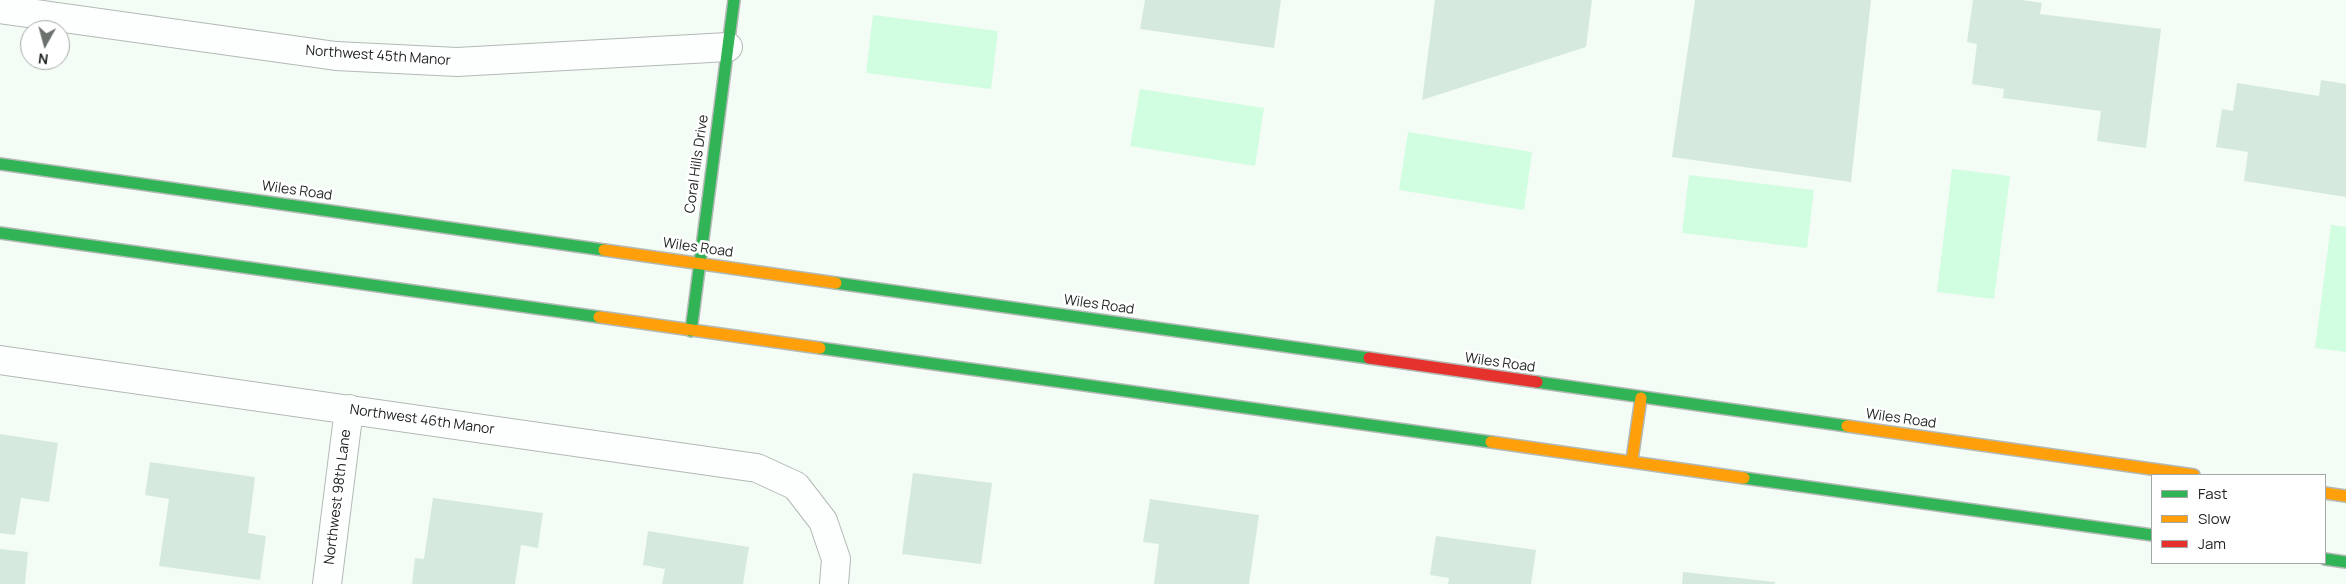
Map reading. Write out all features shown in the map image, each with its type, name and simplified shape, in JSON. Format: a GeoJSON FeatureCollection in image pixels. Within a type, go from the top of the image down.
{"type":"FeatureCollection","features":[{"type":"Feature","properties":{"kind":"main road","name":"Coral Hills Drive"},"geometry":{"type":"LineString","coordinates":[[691,331],[734,0]]}},
{"type":"Feature","properties":{"kind":"main road","name":"Wiles Road"},"geometry":{"type":"LineString","coordinates":[[0,164],[2187,474]]}},
{"type":"Feature","properties":{"kind":"main road"},"geometry":{"type":"LineString","coordinates":[[0,234],[1632,460],[2151,535]]}},
{"type":"Feature","properties":{"kind":"main road"},"geometry":{"type":"LineString","coordinates":[[1632,460],[1641,398]]}},
{"type":"Feature","properties":{"kind":"main road"},"geometry":{"type":"LineString","coordinates":[[2326,494],[2346,496]]}},
{"type":"Feature","properties":{"kind":"main road"},"geometry":{"type":"LineString","coordinates":[[2326,559],[2346,562]]}},
{"type":"Feature","properties":{"kind":"street","name":"Northwest 45th Manor"},"geometry":{"type":"LineString","coordinates":[[0,9],[345,57],[457,62],[728,47]]}},
{"type":"Feature","properties":{"kind":"street","name":"Northwest 46th Manor"},"geometry":{"type":"LineString","coordinates":[[0,360],[757,468],[796,486],[823,521],[836,559],[834,584]]}},
{"type":"Feature","properties":{"kind":"street","name":"Northwest 98th Lane"},"geometry":{"type":"LineString","coordinates":[[327,584],[350,410]]}},
{"type":"Feature","properties":{"kind":"green space"},"geometry":{"type":"Polygon","coordinates":[[[873,15],[998,31],[991,89],[866,73],[873,15]]]}},
{"type":"Feature","properties":{"kind":"green space"},"geometry":{"type":"Polygon","coordinates":[[[1140,89],[1264,108],[1255,166],[1130,146],[1140,89]]]}},
{"type":"Feature","properties":{"kind":"green space"},"geometry":{"type":"Polygon","coordinates":[[[1408,132],[1532,152],[1524,210],[1399,190],[1408,132]]]}},
{"type":"Feature","properties":{"kind":"green space"},"geometry":{"type":"Polygon","coordinates":[[[1952,169],[2010,176],[1994,299],[1937,292],[1952,169]]]}},
{"type":"Feature","properties":{"kind":"green space"},"geometry":{"type":"Polygon","coordinates":[[[1689,175],[1814,190],[1807,248],[1682,233],[1689,175]]]}},
{"type":"Feature","properties":{"kind":"green space"},"geometry":{"type":"Polygon","coordinates":[[[2331,225],[2346,227],[2346,352],[2315,348],[2331,225]]]}},
{"type":"Feature","properties":{"kind":"building"},"geometry":{"type":"Polygon","coordinates":[[[1145,0],[1281,0],[1274,48],[1140,29],[1145,0]]]}},
{"type":"Feature","properties":{"kind":"building"},"geometry":{"type":"Polygon","coordinates":[[[1435,0],[1592,0],[1586,47],[1422,100],[1435,0]]]}},
{"type":"Feature","properties":{"kind":"building"},"geometry":{"type":"Polygon","coordinates":[[[1695,0],[1871,0],[1851,182],[1672,157],[1695,0]]]}},
{"type":"Feature","properties":{"kind":"building"},"geometry":{"type":"Polygon","coordinates":[[[1973,0],[2022,0],[2042,3],[2040,14],[2161,29],[2146,148],[2097,141],[2101,111],[2003,98],[2004,89],[1972,84],[1977,44],[1967,42],[1973,0]]]}},
{"type":"Feature","properties":{"kind":"building"},"geometry":{"type":"Polygon","coordinates":[[[2321,80],[2346,84],[2346,197],[2244,181],[2248,152],[2216,147],[2222,109],[2233,111],[2237,83],[2319,96],[2321,80]]]}},
{"type":"Feature","properties":{"kind":"building"},"geometry":{"type":"Polygon","coordinates":[[[0,434],[58,443],[49,502],[21,498],[15,535],[0,533],[0,434]]]}},
{"type":"Feature","properties":{"kind":"building"},"geometry":{"type":"Polygon","coordinates":[[[150,462],[255,477],[248,533],[266,536],[260,580],[159,566],[169,499],[145,495],[150,462]]]}},
{"type":"Feature","properties":{"kind":"building"},"geometry":{"type":"Polygon","coordinates":[[[913,473],[992,483],[981,564],[902,554],[913,473]]]}},
{"type":"Feature","properties":{"kind":"building"},"geometry":{"type":"Polygon","coordinates":[[[433,498],[543,513],[538,548],[521,545],[515,584],[412,584],[415,558],[424,559],[433,498]]]}},
{"type":"Feature","properties":{"kind":"building"},"geometry":{"type":"Polygon","coordinates":[[[1150,499],[1259,515],[1249,584],[1154,584],[1159,544],[1143,542],[1150,499]]]}},
{"type":"Feature","properties":{"kind":"building"},"geometry":{"type":"Polygon","coordinates":[[[648,531],[749,547],[743,584],[662,584],[665,569],[643,565],[648,531]]]}},
{"type":"Feature","properties":{"kind":"building"},"geometry":{"type":"Polygon","coordinates":[[[1436,536],[1536,550],[1531,584],[1448,584],[1449,578],[1430,575],[1436,536]]]}},
{"type":"Feature","properties":{"kind":"building"},"geometry":{"type":"Polygon","coordinates":[[[0,549],[28,552],[25,584],[0,584],[0,549]]]}},
{"type":"Feature","properties":{"kind":"building"},"geometry":{"type":"Polygon","coordinates":[[[1683,572],[1775,582],[1775,584],[1682,584],[1683,572]]]}},
{"type":"Feature","properties":{"kind":"traffic: fast"},"geometry":{"type":"LineString","coordinates":[[691,331],[734,0]]}},
{"type":"Feature","properties":{"kind":"traffic: fast"},"geometry":{"type":"LineString","coordinates":[[0,164],[604,250]]}},
{"type":"Feature","properties":{"kind":"traffic: fast"},"geometry":{"type":"LineString","coordinates":[[0,233],[599,317]]}},
{"type":"Feature","properties":{"kind":"traffic: fast"},"geometry":{"type":"LineString","coordinates":[[836,283],[1369,358]]}},
{"type":"Feature","properties":{"kind":"traffic: fast"},"geometry":{"type":"LineString","coordinates":[[820,348],[1491,442]]}},
{"type":"Feature","properties":{"kind":"traffic: fast"},"geometry":{"type":"LineString","coordinates":[[1537,382],[1847,426]]}},
{"type":"Feature","properties":{"kind":"traffic: fast"},"geometry":{"type":"LineString","coordinates":[[1744,478],[2151,535]]}},
{"type":"Feature","properties":{"kind":"traffic: fast"},"geometry":{"type":"LineString","coordinates":[[2326,559],[2346,562]]}},
{"type":"Feature","properties":{"kind":"traffic: slow"},"geometry":{"type":"LineString","coordinates":[[604,250],[836,283]]}},
{"type":"Feature","properties":{"kind":"traffic: slow"},"geometry":{"type":"LineString","coordinates":[[599,317],[820,348]]}},
{"type":"Feature","properties":{"kind":"traffic: slow"},"geometry":{"type":"LineString","coordinates":[[1632,460],[1641,398]]}},
{"type":"Feature","properties":{"kind":"traffic: slow"},"geometry":{"type":"LineString","coordinates":[[1847,426],[2187,474]]}},
{"type":"Feature","properties":{"kind":"traffic: slow"},"geometry":{"type":"LineString","coordinates":[[1491,442],[1744,478]]}},
{"type":"Feature","properties":{"kind":"traffic: slow"},"geometry":{"type":"LineString","coordinates":[[2326,493],[2346,496]]}},
{"type":"Feature","properties":{"kind":"traffic: jam"},"geometry":{"type":"LineString","coordinates":[[1369,358],[1537,382]]}}]}
